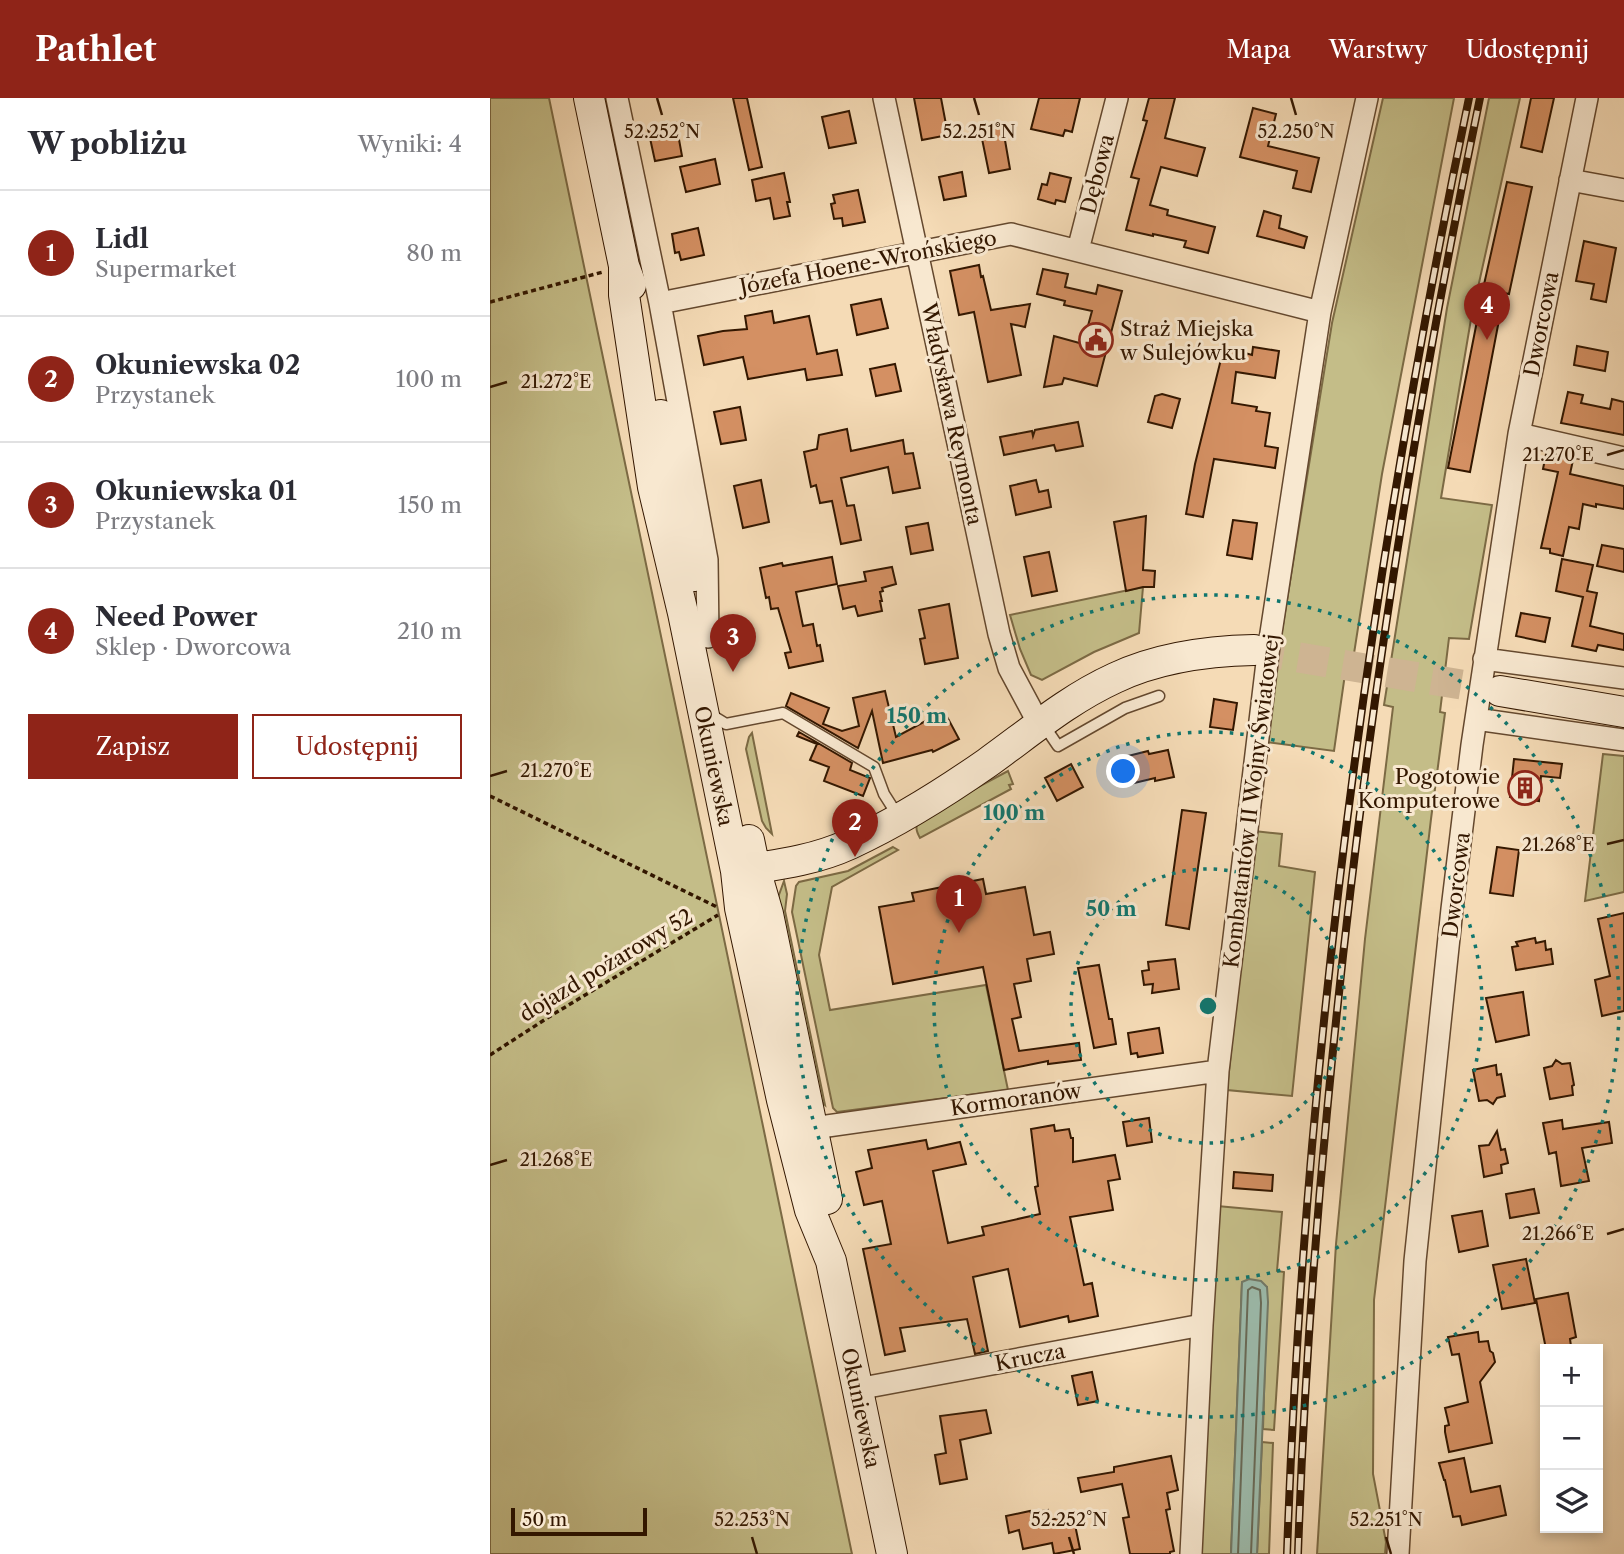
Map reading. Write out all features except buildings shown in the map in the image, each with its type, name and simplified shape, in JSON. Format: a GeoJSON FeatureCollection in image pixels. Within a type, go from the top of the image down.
{"type":"FeatureCollection","features":[{"type":"Feature","properties":{"kind":"main road","name":"Okuniewska"},"geometry":{"type":"LineString","coordinates":[[589,98],[624,266],[638,305],[726,724],[746,870],[740,908],[782,1100],[810,1210],[831,1261]]}},
{"type":"Feature","properties":{"kind":"main road","name":"Okuniewska"},"geometry":{"type":"LineString","coordinates":[[624,266],[624,295],[653,487],[700,698],[746,870],[768,914],[829,1207],[831,1261],[892,1554]]}},
{"type":"Feature","properties":{"kind":"main road"},"geometry":{"type":"LineString","coordinates":[[746,870],[816,857],[849,844],[899,818],[946,791],[1085,693],[1117,677],[1184,656],[1254,650]]}},
{"type":"Feature","properties":{"kind":"main road"},"geometry":{"type":"LineString","coordinates":[[1500,691],[1624,712]]}},
{"type":"Feature","properties":{"kind":"street","name":"Okuniewska"},"geometry":{"type":"LineString","coordinates":[[617,98],[660,303],[707,560],[708,637]]}},
{"type":"Feature","properties":{"kind":"street","name":"Władysława Reymonta"},"geometry":{"type":"LineString","coordinates":[[884,98],[999,634],[1009,668],[1040,723]]}},
{"type":"Feature","properties":{"kind":"street","name":"Dębowa"},"geometry":{"type":"LineString","coordinates":[[1078,250],[1117,98]]}},
{"type":"Feature","properties":{"kind":"street","name":"Kombatantów II Wojny Światowej"},"geometry":{"type":"LineString","coordinates":[[1191,1554],[1202,1325],[1219,1071],[1269,646],[1320,312],[1367,98]]}},
{"type":"Feature","properties":{"kind":"street","name":"Dworcowa"},"geometry":{"type":"LineString","coordinates":[[1398,1554],[1415,1261],[1476,719],[1519,434],[1587,98]]}},
{"type":"Feature","properties":{"kind":"street"},"geometry":{"type":"LineString","coordinates":[[1570,180],[1624,190]]}},
{"type":"Feature","properties":{"kind":"street","name":"Józefa Hoene-Wrońskiego"},"geometry":{"type":"LineString","coordinates":[[660,303],[1011,234],[1320,312]]}},
{"type":"Feature","properties":{"kind":"street"},"geometry":{"type":"LineString","coordinates":[[1519,434],[1624,458]]}},
{"type":"Feature","properties":{"kind":"street"},"geometry":{"type":"LineString","coordinates":[[1484,659],[1624,678]]}},
{"type":"Feature","properties":{"kind":"street"},"geometry":{"type":"LineString","coordinates":[[1476,719],[1624,740]]}},
{"type":"Feature","properties":{"kind":"street","name":"Kormoranów"},"geometry":{"type":"LineString","coordinates":[[813,1128],[1219,1071]]}},
{"type":"Feature","properties":{"kind":"street","name":"Krucza"},"geometry":{"type":"LineString","coordinates":[[858,1389],[1202,1325]]}},
{"type":"Feature","properties":{"kind":"lane"},"geometry":{"type":"LineString","coordinates":[[1040,723],[1058,746],[1125,708],[1159,696]]}},
{"type":"Feature","properties":{"kind":"lane"},"geometry":{"type":"LineString","coordinates":[[700,698],[713,716],[726,724],[783,713],[874,767],[884,794],[899,818]]}},
{"type":"Feature","properties":{"kind":"path"},"geometry":{"type":"LineString","coordinates":[[490,302],[624,266]]}},
{"type":"Feature","properties":{"kind":"path","name":"dojazd pożarowy 52"},"geometry":{"type":"LineString","coordinates":[[490,796],[725,911],[490,1055]]}},
{"type":"Feature","properties":{"kind":"shaded area"},"geometry":{"type":"Polygon","coordinates":[[[490,98],[549,98],[852,1554],[490,1554],[490,98]]]}},
{"type":"Feature","properties":{"kind":"shaded area"},"geometry":{"type":"Polygon","coordinates":[[[1383,98],[1454,98],[1382,474],[1353,660],[1347,660],[1334,751],[1266,742],[1332,323],[1383,98]]]}},
{"type":"Feature","properties":{"kind":"shaded area"},"geometry":{"type":"Polygon","coordinates":[[[1489,98],[1520,98],[1471,319],[1441,498],[1492,505],[1469,639],[1449,638],[1440,712],[1445,713],[1374,1300],[1373,1474],[1386,1542],[1385,1554],[1317,1554],[1336,1244],[1365,939],[1393,707],[1384,705],[1447,308],[1489,98]]]}},
{"type":"Feature","properties":{"kind":"shaded area"},"geometry":{"type":"Polygon","coordinates":[[[1143,587],[1139,633],[1094,652],[1042,680],[1031,675],[1010,615],[1143,587]]]}},
{"type":"Feature","properties":{"kind":"shaded area"},"geometry":{"type":"Polygon","coordinates":[[[752,733],[772,834],[762,821],[746,749],[752,733]]]}},
{"type":"Feature","properties":{"kind":"shaded area"},"geometry":{"type":"Polygon","coordinates":[[[1603,754],[1624,756],[1624,892],[1585,901],[1603,754]]]}},
{"type":"Feature","properties":{"kind":"shaded area"},"geometry":{"type":"Polygon","coordinates":[[[1008,771],[1013,784],[1009,785],[1011,789],[920,838],[916,827],[922,817],[1008,771]]]}},
{"type":"Feature","properties":{"kind":"shaded area"},"geometry":{"type":"Polygon","coordinates":[[[1254,831],[1282,834],[1279,866],[1315,872],[1292,1096],[1227,1090],[1254,831]]]}},
{"type":"Feature","properties":{"kind":"shaded area"},"geometry":{"type":"Polygon","coordinates":[[[893,847],[898,850],[832,887],[819,955],[830,1010],[986,985],[1008,1090],[837,1112],[833,1108],[792,912],[796,886],[799,882],[848,871],[893,847]]]}},
{"type":"Feature","properties":{"kind":"shaded area"},"geometry":{"type":"Polygon","coordinates":[[[784,881],[787,894],[785,911],[825,1105],[817,1098],[776,903],[784,881]]]}},
{"type":"Feature","properties":{"kind":"shaded area"},"geometry":{"type":"Polygon","coordinates":[[[1217,1206],[1282,1212],[1277,1271],[1284,1272],[1274,1430],[1263,1429],[1267,1287],[1242,1283],[1231,1554],[1200,1554],[1217,1206]]]}},
{"type":"Feature","properties":{"kind":"shaded area"},"geometry":{"type":"Polygon","coordinates":[[[1262,1442],[1273,1443],[1269,1554],[1257,1554],[1262,1442]]]}},
{"type":"Feature","properties":{"kind":"water"},"geometry":{"type":"Polygon","coordinates":[[[1249,1279],[1261,1281],[1267,1287],[1268,1302],[1257,1554],[1231,1554],[1242,1282],[1249,1279]]]}},
{"type":"Feature","properties":{"kind":"tunnel"},"geometry":{"type":"LineString","coordinates":[[1254,650],[1500,691]]}},
{"type":"Feature","properties":{"kind":"railway"},"geometry":{"type":"LineString","coordinates":[[1287,1554],[1309,1187],[1347,822],[1401,459],[1469,98]]}},
{"type":"Feature","properties":{"kind":"railway"},"geometry":{"type":"LineString","coordinates":[[1298,1554],[1317,1222],[1355,857],[1409,476],[1480,98]]}},
{"type":"Feature","properties":{"kind":"place","name":"Straż Miejska w Sulejówku"},"geometry":{"type":"Point","coordinates":[1096,340]}},
{"type":"Feature","properties":{"kind":"place","name":"Need Power"},"geometry":{"type":"Point","coordinates":[1487,340]}},
{"type":"Feature","properties":{"kind":"place","name":"Okuniewska 01"},"geometry":{"type":"Point","coordinates":[733,672]}},
{"type":"Feature","properties":{"kind":"place","name":"Pogotowie Komputerowe"},"geometry":{"type":"Point","coordinates":[1525,788]}},
{"type":"Feature","properties":{"kind":"place","name":"Okuniewska 02"},"geometry":{"type":"Point","coordinates":[855,857]}},
{"type":"Feature","properties":{"kind":"place","name":"Lidl"},"geometry":{"type":"Point","coordinates":[959,933]}}]}
